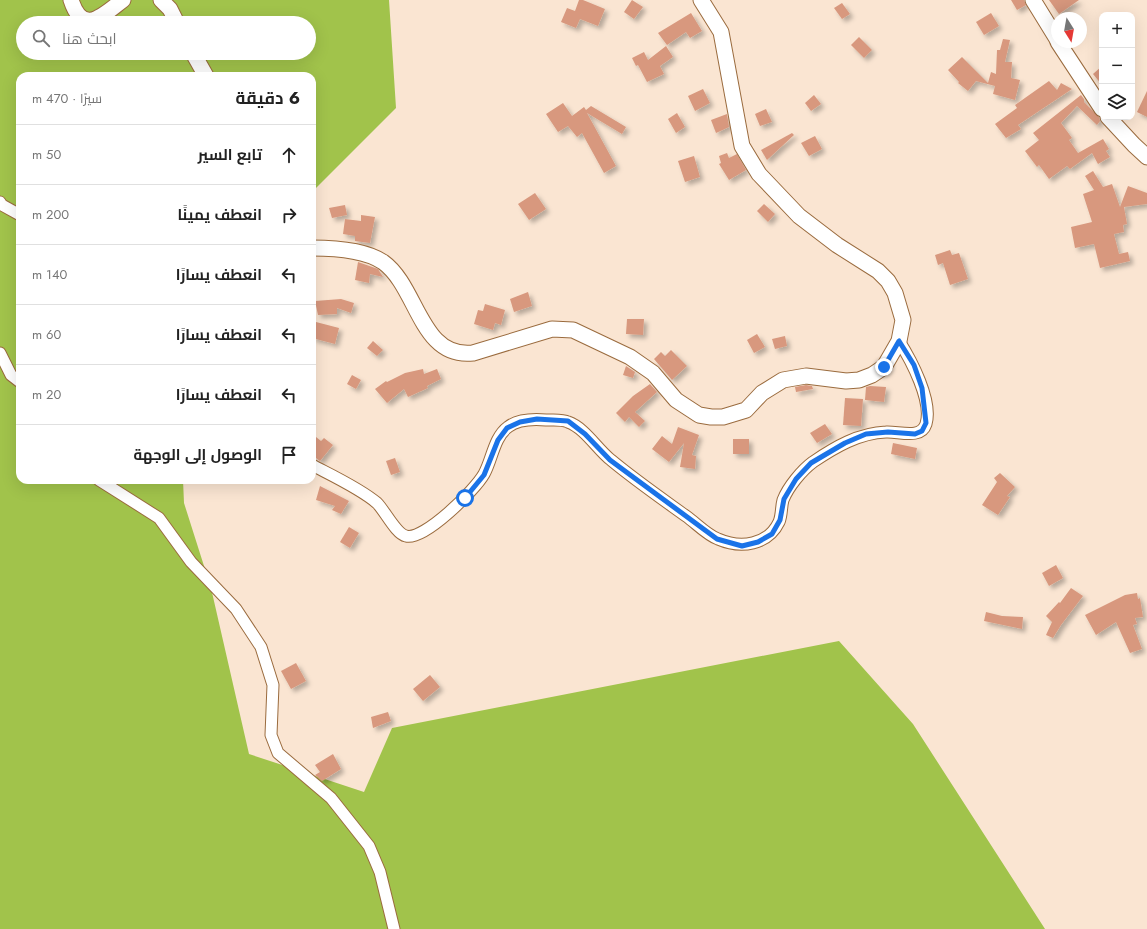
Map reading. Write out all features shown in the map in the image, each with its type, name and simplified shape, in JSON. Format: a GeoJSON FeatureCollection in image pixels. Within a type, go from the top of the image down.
{"type":"FeatureCollection","features":[{"type":"Feature","properties":{"kind":"main road"},"geometry":{"type":"LineString","coordinates":[[71,0],[78,16]]}},
{"type":"Feature","properties":{"kind":"main road"},"geometry":{"type":"LineString","coordinates":[[102,16],[123,0]]}},
{"type":"Feature","properties":{"kind":"main road"},"geometry":{"type":"LineString","coordinates":[[161,0],[170,9],[174,16]]}},
{"type":"Feature","properties":{"kind":"main road"},"geometry":{"type":"LineString","coordinates":[[316,248],[330,248],[356,252],[382,261],[396,273],[431,335],[439,344],[449,351],[473,354],[552,329],[573,330],[630,357],[653,373],[676,400],[699,415],[711,417],[735,414],[746,410],[762,393],[783,380],[806,376],[846,381],[860,380],[872,375],[884,367],[899,341],[903,320],[895,293],[888,281],[878,270],[837,245],[799,216],[759,174],[742,146],[721,32],[701,0]]}},
{"type":"Feature","properties":{"kind":"main road"},"geometry":{"type":"LineString","coordinates":[[1033,0],[1051,30]]}},
{"type":"Feature","properties":{"kind":"main road"},"geometry":{"type":"LineString","coordinates":[[1063,48],[1099,104]]}},
{"type":"Feature","properties":{"kind":"main road"},"geometry":{"type":"LineString","coordinates":[[197,60],[204,72]]}},
{"type":"Feature","properties":{"kind":"main road"},"geometry":{"type":"LineString","coordinates":[[1111,120],[1147,157]]}},
{"type":"Feature","properties":{"kind":"street"},"geometry":{"type":"LineString","coordinates":[[0,202],[2,205],[16,214]]}},
{"type":"Feature","properties":{"kind":"street"},"geometry":{"type":"LineString","coordinates":[[316,467],[375,502],[387,514],[399,532],[406,536],[415,536],[428,528],[465,498],[484,475],[498,440],[507,428],[520,422],[537,419],[568,421],[585,434],[610,460],[717,539],[742,546],[758,542],[772,534],[780,520],[784,499],[796,479],[811,463],[845,443],[866,434],[888,432],[915,434],[922,431],[926,423],[922,388],[914,365],[899,341]]}},
{"type":"Feature","properties":{"kind":"street"},"geometry":{"type":"LineString","coordinates":[[0,353],[12,376],[16,379]]}},
{"type":"Feature","properties":{"kind":"street"},"geometry":{"type":"LineString","coordinates":[[105,484],[159,518],[191,562],[236,609],[261,647],[273,685],[271,735],[278,753],[331,798],[369,846],[380,872],[394,929]]}},
{"type":"Feature","properties":{"kind":"green space"},"geometry":{"type":"Polygon","coordinates":[[[0,0],[389,0],[396,108],[316,188],[316,72],[16,72],[16,484],[183,484],[184,503],[211,588],[249,754],[364,792],[392,728],[839,641],[913,724],[1045,929],[0,929],[0,0]]]}},
{"type":"Feature","properties":{"kind":"building"},"geometry":{"type":"Polygon","coordinates":[[[579,0],[583,0],[605,9],[598,26],[580,19],[576,28],[561,22],[567,8],[575,11],[579,0]]]}},
{"type":"Feature","properties":{"kind":"building"},"geometry":{"type":"Polygon","coordinates":[[[632,0],[643,7],[634,19],[624,12],[632,0]]]}},
{"type":"Feature","properties":{"kind":"building"},"geometry":{"type":"Polygon","coordinates":[[[1011,0],[1024,0],[1026,5],[1017,10],[1011,0]]]}},
{"type":"Feature","properties":{"kind":"building"},"geometry":{"type":"Polygon","coordinates":[[[1049,0],[1079,0],[1062,12],[1058,12],[1049,0]]]}},
{"type":"Feature","properties":{"kind":"building"},"geometry":{"type":"Polygon","coordinates":[[[842,3],[850,14],[842,19],[834,8],[842,3]]]}},
{"type":"Feature","properties":{"kind":"building"},"geometry":{"type":"Polygon","coordinates":[[[691,13],[702,31],[690,38],[686,32],[667,45],[658,33],[691,13]]]}},
{"type":"Feature","properties":{"kind":"building"},"geometry":{"type":"Polygon","coordinates":[[[991,13],[999,26],[984,35],[976,22],[991,13]]]}},
{"type":"Feature","properties":{"kind":"building"},"geometry":{"type":"Polygon","coordinates":[[[859,37],[872,50],[864,58],[851,45],[859,37]]]}},
{"type":"Feature","properties":{"kind":"building"},"geometry":{"type":"Polygon","coordinates":[[[1003,39],[1010,40],[1005,62],[1012,62],[1011,78],[1020,80],[1015,100],[993,94],[995,86],[976,81],[968,91],[958,83],[959,82],[948,70],[962,57],[988,83],[991,72],[996,74],[997,50],[1000,50],[1003,39]]]}},
{"type":"Feature","properties":{"kind":"building"},"geometry":{"type":"Polygon","coordinates":[[[666,46],[673,57],[660,66],[664,74],[647,82],[638,65],[636,66],[632,58],[644,52],[648,60],[666,46]]]}},
{"type":"Feature","properties":{"kind":"building"},"geometry":{"type":"Polygon","coordinates":[[[1099,69],[1099,81],[1093,74],[1099,69]]]}},
{"type":"Feature","properties":{"kind":"building"},"geometry":{"type":"Polygon","coordinates":[[[1049,81],[1057,90],[1061,83],[1072,89],[1018,125],[1021,129],[1006,138],[995,124],[1017,108],[1015,105],[1049,81]]]}},
{"type":"Feature","properties":{"kind":"building"},"geometry":{"type":"Polygon","coordinates":[[[703,89],[710,103],[695,111],[688,96],[703,89]]]}},
{"type":"Feature","properties":{"kind":"building"},"geometry":{"type":"Polygon","coordinates":[[[1147,91],[1147,117],[1137,112],[1147,91]]]}},
{"type":"Feature","properties":{"kind":"building"},"geometry":{"type":"Polygon","coordinates":[[[814,95],[821,104],[811,111],[805,103],[814,95]]]}},
{"type":"Feature","properties":{"kind":"building"},"geometry":{"type":"Polygon","coordinates":[[[1081,95],[1084,102],[1099,117],[1100,121],[1097,125],[1077,106],[1061,123],[1072,138],[1069,140],[1078,153],[1103,139],[1109,149],[1106,151],[1110,157],[1098,164],[1092,153],[1070,169],[1067,166],[1049,179],[1039,165],[1037,167],[1025,151],[1039,140],[1033,133],[1081,95]]]}},
{"type":"Feature","properties":{"kind":"building"},"geometry":{"type":"Polygon","coordinates":[[[563,103],[572,116],[584,107],[586,110],[591,106],[626,127],[622,134],[587,113],[616,166],[604,173],[582,133],[577,137],[568,126],[558,132],[546,114],[563,103]]]}},
{"type":"Feature","properties":{"kind":"building"},"geometry":{"type":"Polygon","coordinates":[[[766,109],[772,122],[760,126],[755,114],[766,109]]]}},
{"type":"Feature","properties":{"kind":"building"},"geometry":{"type":"Polygon","coordinates":[[[677,113],[685,127],[676,133],[668,119],[677,113]]]}},
{"type":"Feature","properties":{"kind":"building"},"geometry":{"type":"Polygon","coordinates":[[[727,114],[729,127],[716,133],[711,120],[727,114]]]}},
{"type":"Feature","properties":{"kind":"building"},"geometry":{"type":"Polygon","coordinates":[[[792,133],[794,135],[767,160],[761,150],[792,133]]]}},
{"type":"Feature","properties":{"kind":"building"},"geometry":{"type":"Polygon","coordinates":[[[815,136],[822,149],[809,156],[801,143],[815,136]]]}},
{"type":"Feature","properties":{"kind":"building"},"geometry":{"type":"Polygon","coordinates":[[[727,153],[729,158],[737,154],[746,170],[729,180],[719,164],[721,163],[719,156],[727,153]]]}},
{"type":"Feature","properties":{"kind":"building"},"geometry":{"type":"Polygon","coordinates":[[[694,156],[700,177],[685,182],[678,161],[694,156]]]}},
{"type":"Feature","properties":{"kind":"building"},"geometry":{"type":"Polygon","coordinates":[[[1093,171],[1103,187],[1112,184],[1120,207],[1128,186],[1147,193],[1147,204],[1124,207],[1127,224],[1123,225],[1124,232],[1114,234],[1119,254],[1128,252],[1130,261],[1100,268],[1094,244],[1075,248],[1071,227],[1092,222],[1083,194],[1094,190],[1085,176],[1093,171]]]}},
{"type":"Feature","properties":{"kind":"building"},"geometry":{"type":"Polygon","coordinates":[[[535,193],[546,209],[529,220],[518,204],[535,193]]]}},
{"type":"Feature","properties":{"kind":"building"},"geometry":{"type":"Polygon","coordinates":[[[764,204],[775,214],[768,222],[757,211],[764,204]]]}},
{"type":"Feature","properties":{"kind":"building"},"geometry":{"type":"Polygon","coordinates":[[[345,205],[347,215],[332,218],[329,208],[345,205]]]}},
{"type":"Feature","properties":{"kind":"building"},"geometry":{"type":"Polygon","coordinates":[[[361,215],[375,217],[370,243],[355,241],[355,236],[343,234],[345,219],[361,221],[361,215]]]}},
{"type":"Feature","properties":{"kind":"building"},"geometry":{"type":"Polygon","coordinates":[[[950,250],[952,255],[959,253],[968,279],[950,285],[943,263],[938,265],[935,255],[950,250]]]}},
{"type":"Feature","properties":{"kind":"building"},"geometry":{"type":"Polygon","coordinates":[[[358,262],[378,269],[383,277],[370,274],[369,283],[355,280],[358,262]]]}},
{"type":"Feature","properties":{"kind":"building"},"geometry":{"type":"Polygon","coordinates":[[[528,292],[532,306],[514,312],[510,299],[528,292]]]}},
{"type":"Feature","properties":{"kind":"building"},"geometry":{"type":"Polygon","coordinates":[[[341,299],[354,303],[351,313],[337,308],[337,314],[318,315],[316,301],[341,299]]]}},
{"type":"Feature","properties":{"kind":"building"},"geometry":{"type":"Polygon","coordinates":[[[485,304],[505,310],[501,325],[495,323],[493,330],[474,324],[478,310],[483,311],[485,304]]]}},
{"type":"Feature","properties":{"kind":"building"},"geometry":{"type":"Polygon","coordinates":[[[627,319],[644,319],[643,335],[626,334],[627,319]]]}},
{"type":"Feature","properties":{"kind":"building"},"geometry":{"type":"Polygon","coordinates":[[[316,322],[339,328],[335,344],[316,339],[316,322]]]}},
{"type":"Feature","properties":{"kind":"building"},"geometry":{"type":"Polygon","coordinates":[[[757,334],[765,347],[754,353],[747,340],[757,334]]]}},
{"type":"Feature","properties":{"kind":"building"},"geometry":{"type":"Polygon","coordinates":[[[785,336],[787,346],[775,349],[772,339],[785,336]]]}},
{"type":"Feature","properties":{"kind":"building"},"geometry":{"type":"Polygon","coordinates":[[[373,341],[383,350],[377,356],[367,348],[373,341]]]}},
{"type":"Feature","properties":{"kind":"building"},"geometry":{"type":"Polygon","coordinates":[[[671,350],[687,366],[672,380],[654,359],[661,352],[665,356],[671,350]]]}},
{"type":"Feature","properties":{"kind":"building"},"geometry":{"type":"Polygon","coordinates":[[[626,366],[635,372],[633,378],[623,375],[626,366]]]}},
{"type":"Feature","properties":{"kind":"building"},"geometry":{"type":"Polygon","coordinates":[[[423,369],[424,374],[437,369],[441,379],[427,386],[428,388],[408,397],[404,389],[387,403],[375,389],[386,381],[387,382],[405,373],[423,369]]]}},
{"type":"Feature","properties":{"kind":"building"},"geometry":{"type":"Polygon","coordinates":[[[352,375],[361,380],[356,389],[347,384],[352,375]]]}},
{"type":"Feature","properties":{"kind":"building"},"geometry":{"type":"Polygon","coordinates":[[[650,384],[657,392],[635,412],[645,421],[639,427],[629,417],[625,422],[616,413],[633,396],[650,384]]]}},
{"type":"Feature","properties":{"kind":"building"},"geometry":{"type":"Polygon","coordinates":[[[806,385],[812,386],[813,389],[796,392],[795,387],[806,385]]]}},
{"type":"Feature","properties":{"kind":"building"},"geometry":{"type":"Polygon","coordinates":[[[866,387],[886,387],[884,402],[865,400],[866,387]]]}},
{"type":"Feature","properties":{"kind":"building"},"geometry":{"type":"Polygon","coordinates":[[[845,398],[863,399],[861,426],[843,425],[845,398]]]}},
{"type":"Feature","properties":{"kind":"building"},"geometry":{"type":"Polygon","coordinates":[[[825,424],[832,434],[817,443],[810,433],[825,424]]]}},
{"type":"Feature","properties":{"kind":"building"},"geometry":{"type":"Polygon","coordinates":[[[678,427],[699,435],[692,455],[696,456],[695,469],[680,467],[684,443],[669,462],[652,449],[662,436],[672,444],[678,427]]]}},
{"type":"Feature","properties":{"kind":"building"},"geometry":{"type":"Polygon","coordinates":[[[316,437],[321,441],[324,438],[333,445],[320,461],[316,458],[316,437]]]}},
{"type":"Feature","properties":{"kind":"building"},"geometry":{"type":"Polygon","coordinates":[[[733,439],[749,439],[749,454],[733,454],[733,439]]]}},
{"type":"Feature","properties":{"kind":"building"},"geometry":{"type":"Polygon","coordinates":[[[893,443],[917,448],[915,459],[891,454],[893,443]]]}},
{"type":"Feature","properties":{"kind":"building"},"geometry":{"type":"Polygon","coordinates":[[[395,458],[400,472],[391,475],[386,461],[395,458]]]}},
{"type":"Feature","properties":{"kind":"building"},"geometry":{"type":"Polygon","coordinates":[[[1000,473],[1015,487],[1007,496],[1010,497],[998,515],[982,505],[997,482],[994,478],[1000,473]]]}},
{"type":"Feature","properties":{"kind":"building"},"geometry":{"type":"Polygon","coordinates":[[[320,486],[349,501],[341,514],[332,510],[335,506],[316,500],[320,486]]]}},
{"type":"Feature","properties":{"kind":"building"},"geometry":{"type":"Polygon","coordinates":[[[349,527],[359,533],[350,548],[340,542],[349,527]]]}},
{"type":"Feature","properties":{"kind":"building"},"geometry":{"type":"Polygon","coordinates":[[[1056,565],[1063,578],[1049,586],[1042,573],[1056,565]]]}},
{"type":"Feature","properties":{"kind":"building"},"geometry":{"type":"Polygon","coordinates":[[[1071,588],[1083,596],[1053,638],[1046,635],[1052,622],[1046,616],[1059,602],[1060,603],[1071,588]]]}},
{"type":"Feature","properties":{"kind":"building"},"geometry":{"type":"Polygon","coordinates":[[[1137,593],[1138,599],[1140,598],[1143,617],[1135,618],[1137,624],[1133,625],[1142,649],[1130,653],[1116,622],[1096,635],[1085,615],[1125,595],[1137,593]]]}},
{"type":"Feature","properties":{"kind":"building"},"geometry":{"type":"Polygon","coordinates":[[[986,612],[1002,616],[1023,617],[1022,629],[984,621],[986,612]]]}},
{"type":"Feature","properties":{"kind":"building"},"geometry":{"type":"Polygon","coordinates":[[[296,663],[306,681],[291,689],[281,671],[296,663]]]}},
{"type":"Feature","properties":{"kind":"building"},"geometry":{"type":"Polygon","coordinates":[[[430,675],[440,687],[423,701],[413,689],[430,675]]]}},
{"type":"Feature","properties":{"kind":"building"},"geometry":{"type":"Polygon","coordinates":[[[388,712],[391,721],[373,728],[371,717],[388,712]]]}},
{"type":"Feature","properties":{"kind":"building"},"geometry":{"type":"Polygon","coordinates":[[[333,754],[341,769],[322,781],[315,775],[320,772],[315,765],[333,754]]]}},
{"type":"Feature","properties":{"kind":"route"},"geometry":{"type":"LineString","coordinates":[[465,498],[484,475],[498,440],[507,428],[520,422],[537,419],[568,421],[585,434],[610,460],[717,539],[742,546],[758,542],[772,534],[780,520],[784,499],[796,479],[811,463],[845,443],[866,434],[888,432],[915,434],[922,431],[926,423],[926,408],[922,388],[914,365],[899,341],[884,367]]}}]}
